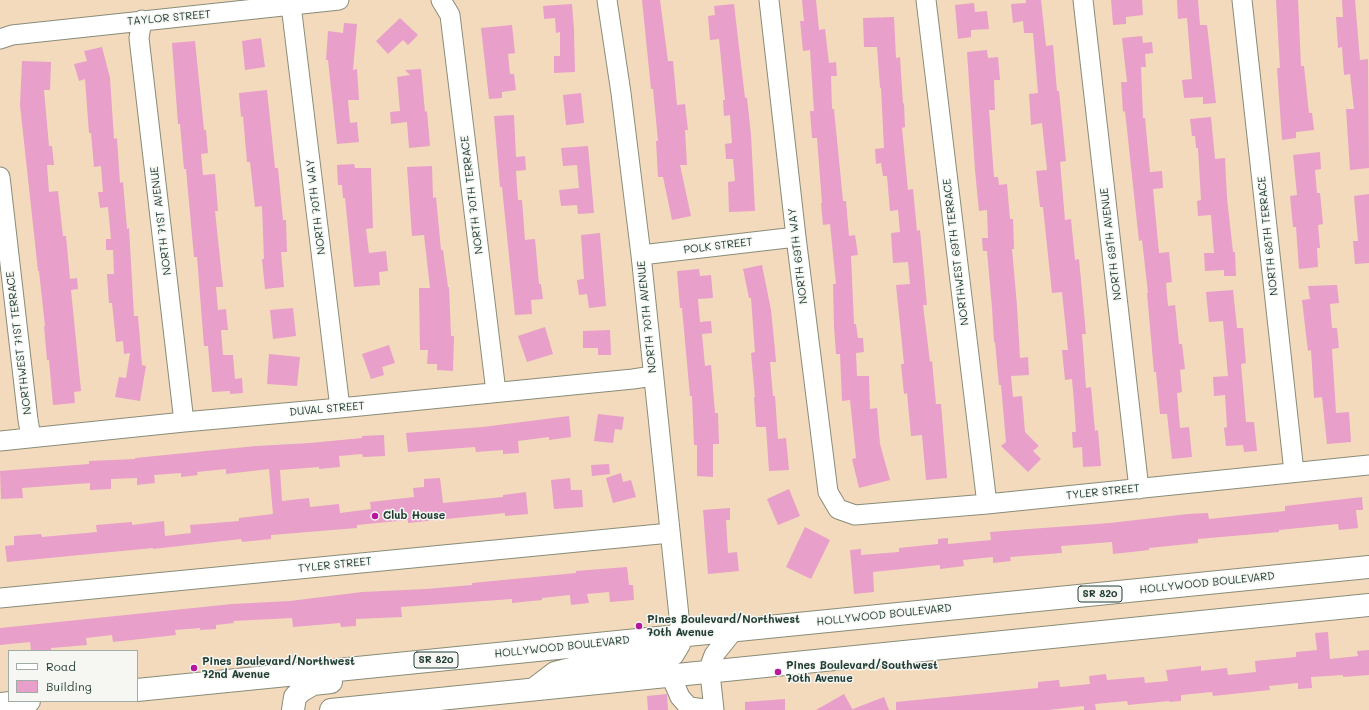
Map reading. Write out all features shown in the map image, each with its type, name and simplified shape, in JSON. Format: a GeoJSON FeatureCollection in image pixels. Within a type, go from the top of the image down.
{"type":"FeatureCollection","features":[{"type":"Feature","properties":{"kind":"highway","name":"HOLLYWOOD BOULEVARD"},"geometry":{"type":"LineString","coordinates":[[138,690],[1369,567]]}},
{"type":"Feature","properties":{"kind":"highway"},"geometry":{"type":"LineString","coordinates":[[331,710],[394,707],[531,690],[1369,605]]}},
{"type":"Feature","properties":{"kind":"highway"},"geometry":{"type":"LineString","coordinates":[[531,690],[555,673],[579,667],[633,661],[673,654],[679,644],[681,635]]}},
{"type":"Feature","properties":{"kind":"highway"},"geometry":{"type":"LineString","coordinates":[[293,710],[295,697],[301,691],[313,684],[415,674],[421,662]]}},
{"type":"Feature","properties":{"kind":"highway"},"geometry":{"type":"LineString","coordinates":[[0,704],[19,702]]}},
{"type":"Feature","properties":{"kind":"street","name":"TAYLOR STREET"},"geometry":{"type":"LineString","coordinates":[[0,39],[12,35],[142,20],[204,7],[291,5],[339,0]]}},
{"type":"Feature","properties":{"kind":"street","name":"NORTH 70TH TERRACE"},"geometry":{"type":"LineString","coordinates":[[441,0],[450,15],[496,392]]}},
{"type":"Feature","properties":{"kind":"street","name":"NORTH 70TH AVENUE"},"geometry":{"type":"LineString","coordinates":[[607,0],[641,255],[681,635]]}},
{"type":"Feature","properties":{"kind":"street","name":"NORTH 69TH WAY"},"geometry":{"type":"LineString","coordinates":[[769,0],[796,237],[828,492],[838,509]]}},
{"type":"Feature","properties":{"kind":"street","name":"NORTHWEST 69TH TERRACE"},"geometry":{"type":"LineString","coordinates":[[926,0],[986,504]]}},
{"type":"Feature","properties":{"kind":"street","name":"NORTH 69TH AVENUE"},"geometry":{"type":"LineString","coordinates":[[1083,0],[1139,489]]}},
{"type":"Feature","properties":{"kind":"street","name":"NORTH 68TH TERRACE"},"geometry":{"type":"LineString","coordinates":[[1242,0],[1294,472]]}},
{"type":"Feature","properties":{"kind":"street","name":"NORTH 70TH WAY"},"geometry":{"type":"LineString","coordinates":[[291,5],[340,408]]}},
{"type":"Feature","properties":{"kind":"street","name":"NORTH 71ST AVENUE"},"geometry":{"type":"LineString","coordinates":[[142,20],[139,38],[184,422]]}},
{"type":"Feature","properties":{"kind":"street","name":"NORTHWEST 71ST TERRACE"},"geometry":{"type":"LineString","coordinates":[[0,177],[31,437]]}},
{"type":"Feature","properties":{"kind":"street","name":"POLK STREET"},"geometry":{"type":"LineString","coordinates":[[641,255],[796,237]]}},
{"type":"Feature","properties":{"kind":"street","name":"DUVAL STREET"},"geometry":{"type":"LineString","coordinates":[[0,440],[340,408],[653,376]]}},
{"type":"Feature","properties":{"kind":"street","name":"TYLER STREET"},"geometry":{"type":"LineString","coordinates":[[838,509],[854,515],[986,504],[1369,465]]}},
{"type":"Feature","properties":{"kind":"street","name":"TYLER STREET"},"geometry":{"type":"LineString","coordinates":[[0,598],[670,533]]}},
{"type":"Feature","properties":{"kind":"street"},"geometry":{"type":"LineString","coordinates":[[671,676],[680,697],[689,707],[714,710],[710,673],[711,663],[714,655],[734,630]]}},
{"type":"Feature","properties":{"kind":"building"},"geometry":{"type":"Polygon","coordinates":[[[642,0],[660,0],[668,61],[673,61],[677,105],[685,104],[688,130],[685,130],[687,165],[680,165],[691,216],[672,220],[663,177],[658,177],[656,141],[658,141],[642,0]]]}},
{"type":"Feature","properties":{"kind":"building"},"geometry":{"type":"Polygon","coordinates":[[[802,0],[816,0],[819,30],[825,29],[829,63],[836,62],[837,76],[831,76],[832,109],[834,109],[843,201],[846,201],[849,236],[855,235],[858,255],[851,256],[854,324],[856,324],[858,338],[863,338],[864,352],[856,353],[857,376],[869,376],[870,409],[877,408],[880,444],[890,480],[859,488],[852,459],[856,458],[850,400],[842,401],[840,354],[836,354],[833,284],[836,284],[830,224],[823,225],[817,138],[812,138],[810,111],[814,111],[810,50],[803,51],[800,21],[804,21],[802,0]]]}},
{"type":"Feature","properties":{"kind":"building"},"geometry":{"type":"Polygon","coordinates":[[[1026,0],[1041,0],[1046,46],[1053,45],[1066,161],[1060,162],[1065,220],[1071,219],[1075,260],[1079,259],[1086,334],[1082,334],[1086,388],[1091,387],[1095,431],[1098,430],[1101,466],[1083,467],[1082,447],[1073,448],[1072,432],[1076,432],[1074,402],[1072,379],[1065,380],[1062,350],[1068,350],[1062,292],[1052,293],[1043,207],[1040,207],[1036,171],[1047,170],[1042,123],[1031,125],[1029,94],[1038,93],[1033,33],[1024,33],[1023,21],[1013,23],[1011,4],[1026,3],[1026,0]]]}},
{"type":"Feature","properties":{"kind":"building"},"geometry":{"type":"Polygon","coordinates":[[[1111,0],[1142,0],[1143,15],[1126,17],[1126,24],[1113,25],[1111,0]]]}},
{"type":"Feature","properties":{"kind":"building"},"geometry":{"type":"Polygon","coordinates":[[[1177,0],[1198,0],[1200,25],[1207,25],[1216,103],[1203,104],[1203,97],[1184,98],[1182,80],[1192,79],[1187,18],[1178,19],[1177,0]]]}},
{"type":"Feature","properties":{"kind":"building"},"geometry":{"type":"Polygon","coordinates":[[[1276,0],[1298,0],[1301,66],[1304,66],[1309,113],[1312,113],[1314,130],[1296,132],[1296,138],[1282,140],[1277,68],[1280,68],[1276,0]]]}},
{"type":"Feature","properties":{"kind":"building"},"geometry":{"type":"Polygon","coordinates":[[[1342,0],[1355,0],[1360,60],[1368,59],[1369,168],[1350,170],[1346,109],[1354,109],[1350,74],[1344,75],[1342,47],[1338,48],[1336,17],[1343,17],[1342,0]]]}},
{"type":"Feature","properties":{"kind":"building"},"geometry":{"type":"Polygon","coordinates":[[[974,3],[975,12],[987,11],[989,29],[971,30],[971,37],[958,39],[955,5],[974,3]]]}},
{"type":"Feature","properties":{"kind":"building"},"geometry":{"type":"Polygon","coordinates":[[[572,4],[575,72],[554,73],[554,56],[560,56],[560,32],[556,33],[555,18],[544,19],[543,6],[572,4]]]}},
{"type":"Feature","properties":{"kind":"building"},"geometry":{"type":"Polygon","coordinates":[[[734,4],[751,135],[755,211],[729,212],[728,182],[735,181],[733,159],[726,159],[725,144],[732,143],[730,115],[724,116],[723,100],[725,100],[719,39],[710,40],[708,16],[715,15],[714,6],[734,4]]]}},
{"type":"Feature","properties":{"kind":"building"},"geometry":{"type":"Polygon","coordinates":[[[894,17],[896,58],[900,57],[903,104],[904,103],[905,127],[902,128],[908,190],[913,189],[917,231],[920,230],[927,305],[923,305],[930,362],[932,361],[936,404],[941,404],[947,478],[926,480],[922,435],[911,436],[907,393],[904,394],[901,364],[904,364],[896,285],[910,284],[908,262],[893,263],[891,233],[900,232],[898,210],[890,211],[887,176],[883,176],[881,163],[876,164],[875,149],[884,148],[877,47],[864,47],[863,18],[894,17]]]}},
{"type":"Feature","properties":{"kind":"building"},"geometry":{"type":"Polygon","coordinates":[[[400,18],[418,35],[408,45],[403,40],[388,54],[376,41],[400,18]]]}},
{"type":"Feature","properties":{"kind":"building"},"geometry":{"type":"Polygon","coordinates":[[[344,23],[357,24],[353,70],[357,69],[359,100],[348,100],[350,123],[357,122],[359,142],[337,144],[328,60],[326,60],[328,31],[343,33],[344,23]]]}},
{"type":"Feature","properties":{"kind":"building"},"geometry":{"type":"Polygon","coordinates":[[[512,25],[515,53],[508,54],[510,74],[514,74],[516,90],[502,92],[502,98],[489,99],[481,28],[512,25]]]}},
{"type":"Feature","properties":{"kind":"building"},"geometry":{"type":"Polygon","coordinates":[[[1142,36],[1143,43],[1152,42],[1153,53],[1145,54],[1146,67],[1141,67],[1143,118],[1145,118],[1150,172],[1162,171],[1163,188],[1153,189],[1159,253],[1169,252],[1172,282],[1166,283],[1168,306],[1175,305],[1179,344],[1182,344],[1185,369],[1180,370],[1182,392],[1177,393],[1180,428],[1189,427],[1192,457],[1172,459],[1167,414],[1160,414],[1156,372],[1154,372],[1142,240],[1139,241],[1125,111],[1123,112],[1121,82],[1127,82],[1122,38],[1142,36]]]}},
{"type":"Feature","properties":{"kind":"building"},"geometry":{"type":"Polygon","coordinates":[[[261,38],[265,67],[245,70],[242,41],[261,38]]]}},
{"type":"Feature","properties":{"kind":"building"},"geometry":{"type":"Polygon","coordinates":[[[195,41],[204,130],[206,130],[208,153],[201,154],[203,175],[215,174],[218,211],[215,211],[223,287],[216,287],[218,310],[226,309],[228,330],[221,330],[223,355],[233,355],[235,379],[242,378],[243,393],[230,394],[230,391],[212,392],[208,346],[204,346],[197,257],[194,257],[186,169],[184,169],[180,124],[178,124],[172,43],[195,41]]]}},
{"type":"Feature","properties":{"kind":"building"},"geometry":{"type":"Polygon","coordinates":[[[102,47],[110,78],[114,139],[117,138],[120,183],[123,182],[127,229],[129,228],[134,316],[138,316],[142,365],[146,366],[140,401],[115,397],[119,377],[126,378],[130,353],[124,354],[123,341],[116,342],[112,303],[109,303],[107,274],[114,274],[113,250],[106,250],[106,239],[111,239],[108,207],[100,208],[98,192],[103,192],[101,166],[94,167],[91,133],[89,133],[85,79],[79,81],[74,64],[87,61],[84,51],[102,47]]]}},
{"type":"Feature","properties":{"kind":"building"},"geometry":{"type":"Polygon","coordinates":[[[987,50],[988,58],[998,57],[1000,80],[994,80],[995,110],[989,110],[994,177],[998,177],[999,185],[1007,184],[1010,219],[1013,219],[1014,249],[1012,249],[1020,358],[1028,357],[1029,375],[1011,376],[1013,397],[1022,396],[1025,432],[1039,446],[1033,451],[1041,459],[1028,472],[1001,446],[1006,442],[1001,385],[999,385],[994,342],[987,251],[983,251],[982,238],[988,238],[987,210],[979,211],[967,52],[987,50]]]}},
{"type":"Feature","properties":{"kind":"building"},"geometry":{"type":"Polygon","coordinates":[[[22,61],[51,62],[50,90],[44,90],[49,146],[52,146],[54,165],[47,165],[49,192],[58,191],[63,236],[66,236],[70,279],[77,278],[78,289],[71,290],[81,391],[74,392],[75,403],[53,405],[20,105],[22,61]]]}},
{"type":"Feature","properties":{"kind":"building"},"geometry":{"type":"Polygon","coordinates":[[[421,69],[430,146],[409,148],[407,122],[391,124],[390,112],[400,111],[397,77],[410,75],[405,70],[421,69]]]}},
{"type":"Feature","properties":{"kind":"building"},"geometry":{"type":"Polygon","coordinates":[[[267,90],[275,168],[278,168],[283,220],[286,220],[287,252],[281,252],[284,287],[265,289],[262,259],[264,259],[262,206],[255,207],[250,162],[247,162],[243,116],[241,117],[239,93],[267,90]]]}},
{"type":"Feature","properties":{"kind":"building"},"geometry":{"type":"Polygon","coordinates":[[[581,93],[584,123],[566,125],[563,95],[581,93]]]}},
{"type":"Feature","properties":{"kind":"building"},"geometry":{"type":"Polygon","coordinates":[[[514,115],[516,157],[525,156],[526,170],[516,171],[518,200],[522,200],[525,240],[535,239],[539,284],[541,284],[543,299],[531,300],[532,314],[515,315],[502,187],[500,187],[494,116],[514,115]]]}},
{"type":"Feature","properties":{"kind":"building"},"geometry":{"type":"Polygon","coordinates":[[[1211,117],[1215,159],[1225,158],[1227,198],[1233,252],[1235,252],[1236,276],[1224,276],[1224,270],[1205,271],[1204,253],[1214,253],[1211,215],[1198,216],[1197,201],[1201,200],[1198,148],[1196,148],[1195,136],[1192,136],[1190,119],[1211,117]]]}},
{"type":"Feature","properties":{"kind":"building"},"geometry":{"type":"Polygon","coordinates":[[[588,146],[594,213],[578,214],[577,205],[561,206],[559,190],[579,188],[577,165],[563,166],[561,148],[588,146]]]}},
{"type":"Feature","properties":{"kind":"building"},"geometry":{"type":"Polygon","coordinates":[[[1320,152],[1321,169],[1315,170],[1317,193],[1320,193],[1323,224],[1318,225],[1320,248],[1317,248],[1318,267],[1299,269],[1296,227],[1293,227],[1290,196],[1297,195],[1293,155],[1320,152]]]}},
{"type":"Feature","properties":{"kind":"building"},"geometry":{"type":"Polygon","coordinates":[[[354,164],[355,168],[371,168],[373,228],[366,229],[369,253],[386,251],[388,271],[379,272],[380,285],[354,287],[345,198],[343,198],[342,185],[338,185],[337,165],[354,164]]]}},
{"type":"Feature","properties":{"kind":"building"},"geometry":{"type":"Polygon","coordinates":[[[432,166],[433,198],[436,197],[441,250],[443,250],[449,287],[451,336],[454,336],[453,371],[437,370],[437,364],[427,364],[428,350],[420,350],[419,288],[430,288],[424,235],[412,236],[407,167],[432,166]]]}},
{"type":"Feature","properties":{"kind":"building"},"geometry":{"type":"Polygon","coordinates":[[[1369,194],[1369,263],[1355,264],[1353,241],[1358,241],[1354,196],[1369,194]]]}},
{"type":"Feature","properties":{"kind":"building"},"geometry":{"type":"Polygon","coordinates":[[[600,233],[606,306],[589,308],[587,294],[579,295],[577,280],[584,279],[581,235],[600,233]]]}},
{"type":"Feature","properties":{"kind":"building"},"geometry":{"type":"Polygon","coordinates":[[[762,265],[771,310],[775,350],[776,362],[770,362],[773,396],[775,396],[778,439],[786,438],[789,470],[769,471],[766,427],[756,427],[751,353],[755,352],[751,298],[749,298],[743,269],[762,265]]]}},
{"type":"Feature","properties":{"kind":"building"},"geometry":{"type":"Polygon","coordinates":[[[699,269],[700,276],[711,275],[713,298],[698,299],[700,322],[711,321],[712,333],[702,334],[705,366],[711,365],[715,413],[718,413],[719,444],[713,444],[713,477],[697,476],[697,445],[694,445],[692,396],[690,396],[677,271],[699,269]]]}},
{"type":"Feature","properties":{"kind":"building"},"geometry":{"type":"Polygon","coordinates":[[[1337,285],[1339,303],[1330,304],[1332,328],[1337,328],[1339,348],[1332,349],[1336,413],[1349,412],[1351,442],[1327,444],[1322,397],[1314,398],[1311,350],[1308,351],[1302,300],[1310,299],[1308,286],[1337,285]]]}},
{"type":"Feature","properties":{"kind":"building"},"geometry":{"type":"Polygon","coordinates":[[[1233,290],[1237,328],[1243,328],[1246,363],[1241,364],[1246,422],[1254,422],[1257,451],[1244,452],[1243,445],[1226,446],[1224,428],[1227,427],[1225,395],[1214,396],[1213,377],[1228,376],[1223,321],[1209,322],[1206,292],[1233,290]]]}},
{"type":"Feature","properties":{"kind":"building"},"geometry":{"type":"Polygon","coordinates":[[[293,308],[296,336],[273,339],[270,310],[293,308]]]}},
{"type":"Feature","properties":{"kind":"building"},"geometry":{"type":"Polygon","coordinates":[[[545,327],[553,354],[527,362],[518,336],[545,327]]]}},
{"type":"Feature","properties":{"kind":"building"},"geometry":{"type":"Polygon","coordinates":[[[610,330],[611,355],[598,355],[598,348],[583,348],[583,331],[610,330]]]}},
{"type":"Feature","properties":{"kind":"building"},"geometry":{"type":"Polygon","coordinates":[[[389,345],[395,363],[382,367],[384,375],[371,379],[362,354],[389,345]]]}},
{"type":"Feature","properties":{"kind":"building"},"geometry":{"type":"Polygon","coordinates":[[[269,354],[300,357],[297,386],[267,384],[269,354]]]}},
{"type":"Feature","properties":{"kind":"building"},"geometry":{"type":"Polygon","coordinates":[[[598,414],[624,417],[622,430],[615,429],[613,443],[594,441],[598,414]]]}},
{"type":"Feature","properties":{"kind":"building"},"geometry":{"type":"Polygon","coordinates":[[[569,416],[571,437],[549,440],[549,437],[518,441],[519,453],[503,454],[503,450],[476,452],[475,447],[408,452],[406,433],[483,427],[569,416]]]}},
{"type":"Feature","properties":{"kind":"building"},"geometry":{"type":"Polygon","coordinates":[[[384,435],[385,456],[363,457],[362,454],[339,456],[340,467],[280,470],[282,501],[309,498],[310,507],[339,504],[340,513],[371,509],[370,502],[414,497],[413,488],[424,487],[424,479],[440,478],[443,503],[503,497],[503,495],[526,492],[528,514],[505,516],[505,513],[408,523],[408,520],[357,525],[357,528],[271,535],[271,539],[242,542],[241,539],[153,549],[7,562],[5,546],[14,545],[14,536],[41,534],[42,537],[97,532],[96,525],[132,522],[132,525],[164,521],[165,536],[191,533],[190,525],[239,521],[239,518],[273,514],[269,469],[226,474],[226,469],[197,472],[198,475],[181,477],[181,473],[154,475],[155,483],[137,485],[137,478],[111,479],[111,489],[90,490],[90,483],[22,488],[23,498],[1,499],[0,471],[89,464],[89,461],[135,459],[256,446],[310,443],[362,438],[362,436],[384,435]]]}},
{"type":"Feature","properties":{"kind":"building"},"geometry":{"type":"Polygon","coordinates":[[[609,464],[610,474],[592,476],[591,465],[609,464]]]}},
{"type":"Feature","properties":{"kind":"building"},"geometry":{"type":"Polygon","coordinates":[[[621,473],[623,482],[631,480],[636,497],[613,503],[606,478],[621,473]]]}},
{"type":"Feature","properties":{"kind":"building"},"geometry":{"type":"Polygon","coordinates":[[[570,478],[571,490],[582,490],[583,507],[554,509],[551,480],[570,478]]]}},
{"type":"Feature","properties":{"kind":"building"},"geometry":{"type":"Polygon","coordinates":[[[789,489],[800,516],[778,525],[767,499],[789,489]]]}},
{"type":"Feature","properties":{"kind":"building"},"geometry":{"type":"Polygon","coordinates":[[[1362,497],[1363,510],[1356,510],[1358,528],[1339,530],[1338,524],[1279,530],[1279,532],[1198,539],[1198,543],[1149,548],[1149,550],[1113,554],[1112,542],[1061,546],[1062,553],[1010,557],[1011,561],[993,563],[993,557],[963,560],[964,566],[940,569],[940,565],[873,572],[874,592],[854,594],[850,550],[861,549],[861,555],[899,552],[899,548],[938,544],[938,539],[948,538],[948,544],[991,540],[990,532],[1110,523],[1188,514],[1208,513],[1209,519],[1285,511],[1285,506],[1362,497]]]}},
{"type":"Feature","properties":{"kind":"building"},"geometry":{"type":"Polygon","coordinates":[[[730,508],[730,520],[726,520],[728,553],[737,552],[739,571],[708,574],[703,510],[730,508]]]}},
{"type":"Feature","properties":{"kind":"building"},"geometry":{"type":"Polygon","coordinates":[[[805,527],[830,540],[811,579],[786,567],[805,527]]]}},
{"type":"Feature","properties":{"kind":"building"},"geometry":{"type":"Polygon","coordinates":[[[627,567],[629,585],[633,585],[634,600],[610,602],[609,592],[587,594],[589,603],[571,605],[570,595],[512,603],[512,599],[401,607],[402,617],[356,619],[356,626],[341,627],[340,623],[293,627],[292,618],[233,621],[234,623],[216,625],[216,629],[200,630],[200,628],[175,630],[176,635],[113,642],[112,635],[86,638],[87,645],[51,648],[51,650],[31,650],[30,642],[0,645],[0,628],[232,604],[290,601],[362,592],[472,585],[472,583],[576,573],[576,571],[627,567]]]}},
{"type":"Feature","properties":{"kind":"building"},"geometry":{"type":"Polygon","coordinates":[[[1328,632],[1330,659],[1358,656],[1357,651],[1369,650],[1369,675],[1311,677],[1312,688],[1298,689],[1298,683],[1269,686],[1270,690],[1213,696],[1212,692],[1181,695],[1181,701],[1128,705],[1127,701],[1095,704],[1096,710],[1084,710],[1084,706],[1048,710],[896,710],[896,702],[1038,688],[1038,682],[1059,680],[1060,687],[1090,684],[1089,676],[1106,674],[1107,680],[1144,677],[1145,683],[1168,681],[1166,670],[1201,666],[1201,671],[1227,668],[1228,675],[1256,672],[1255,661],[1296,657],[1296,652],[1317,650],[1315,633],[1328,632]]]}},
{"type":"Feature","properties":{"kind":"building"},"geometry":{"type":"Polygon","coordinates":[[[667,694],[668,710],[648,710],[647,696],[667,694]]]}},
{"type":"Feature","properties":{"kind":"building"},"geometry":{"type":"Polygon","coordinates":[[[844,694],[853,710],[816,710],[844,694]]]}},
{"type":"Feature","properties":{"kind":"building"},"geometry":{"type":"Polygon","coordinates":[[[884,697],[889,710],[853,710],[853,709],[884,697]]]}},
{"type":"Feature","properties":{"kind":"building"},"geometry":{"type":"Polygon","coordinates":[[[785,699],[785,710],[745,710],[745,702],[785,699]]]}},
{"type":"Feature","properties":{"kind":"place","name":"Club House"},"geometry":{"type":"Point","coordinates":[375,516]}},
{"type":"Feature","properties":{"kind":"place","name":"Pines Boulevard/Northwest 70th Avenue"},"geometry":{"type":"Point","coordinates":[639,626]}},
{"type":"Feature","properties":{"kind":"place","name":"Pines Boulevard/Northwest 72nd Avenue"},"geometry":{"type":"Point","coordinates":[194,668]}},
{"type":"Feature","properties":{"kind":"place","name":"Pines Boulevard/Southwest 70th Avenue"},"geometry":{"type":"Point","coordinates":[778,672]}}]}
